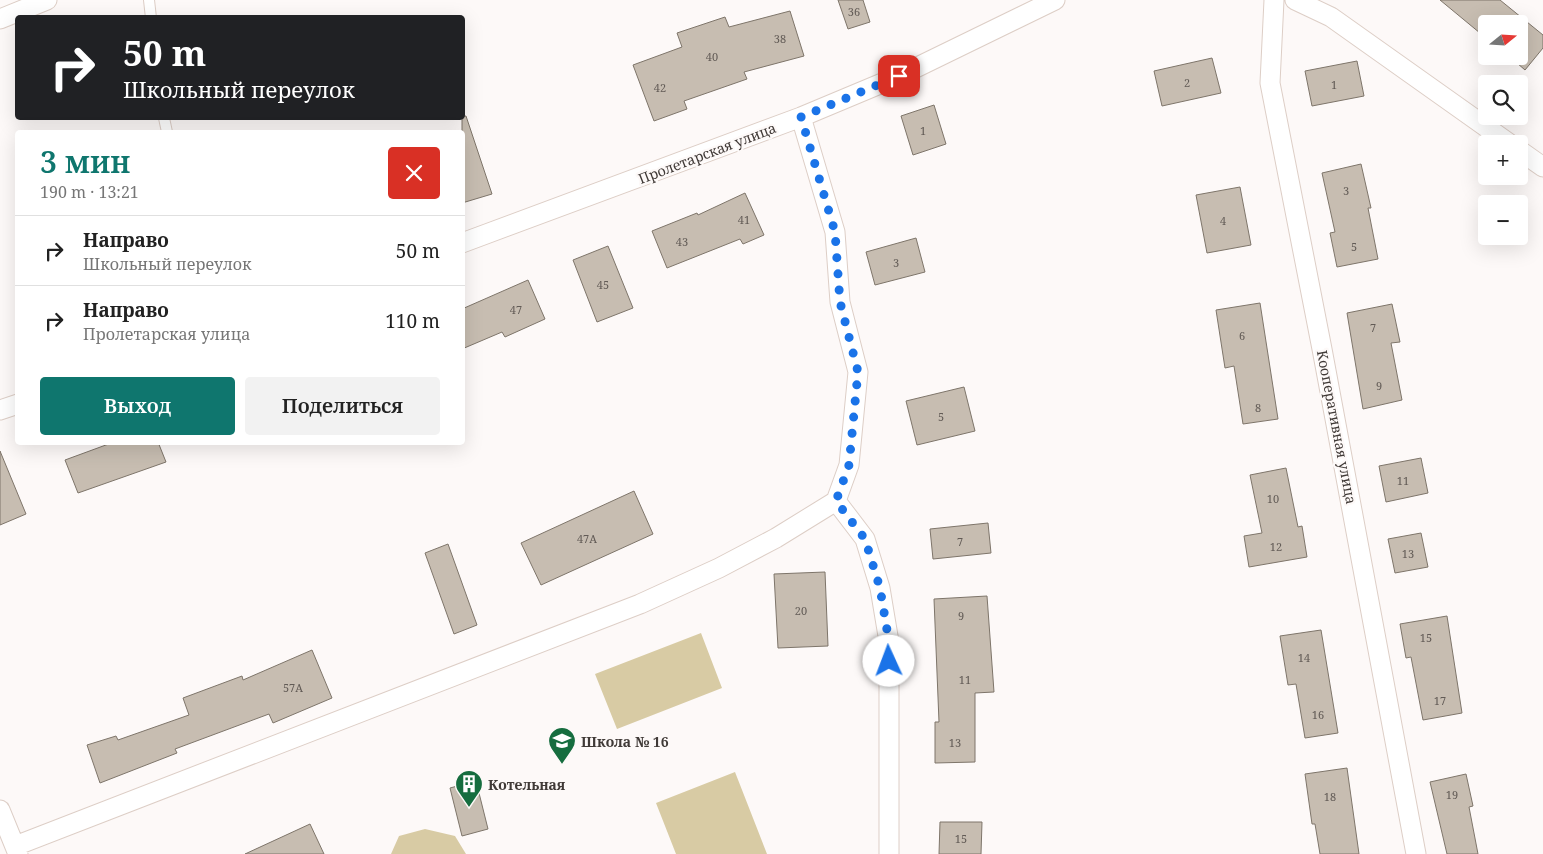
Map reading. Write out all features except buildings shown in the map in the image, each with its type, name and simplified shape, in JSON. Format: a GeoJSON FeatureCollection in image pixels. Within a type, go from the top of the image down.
{"type":"FeatureCollection","features":[{"type":"Feature","properties":{"kind":"street"},"geometry":{"type":"LineString","coordinates":[[0,19],[47,0]]}},
{"type":"Feature","properties":{"kind":"street","name":"Пролетарская улица"},"geometry":{"type":"LineString","coordinates":[[465,242],[801,117],[899,76],[1055,0]]}},
{"type":"Feature","properties":{"kind":"street","name":"Кооперативная улица"},"geometry":{"type":"LineString","coordinates":[[1274,0],[1270,83],[1324,359],[1416,854]]}},
{"type":"Feature","properties":{"kind":"street"},"geometry":{"type":"LineString","coordinates":[[1295,0],[1331,17],[1497,135]]}},
{"type":"Feature","properties":{"kind":"street"},"geometry":{"type":"LineString","coordinates":[[0,810],[16,850],[640,604],[719,568],[776,538],[836,501],[849,465],[858,372],[840,302],[835,232],[801,117]]}},
{"type":"Feature","properties":{"kind":"street"},"geometry":{"type":"LineString","coordinates":[[1528,156],[1543,167]]}},
{"type":"Feature","properties":{"kind":"street"},"geometry":{"type":"LineString","coordinates":[[0,410],[15,405]]}},
{"type":"Feature","properties":{"kind":"street"},"geometry":{"type":"LineString","coordinates":[[836,501],[865,539],[880,588],[889,642],[889,854]]}},
{"type":"Feature","properties":{"kind":"lane"},"geometry":{"type":"LineString","coordinates":[[149,0],[151,15]]}},
{"type":"Feature","properties":{"kind":"shaded area"},"geometry":{"type":"Polygon","coordinates":[[[701,633],[722,688],[617,729],[595,674],[701,633]]]}},
{"type":"Feature","properties":{"kind":"shaded area"},"geometry":{"type":"Polygon","coordinates":[[[735,772],[767,854],[676,854],[656,803],[735,772]]]}},
{"type":"Feature","properties":{"kind":"shaded area"},"geometry":{"type":"Polygon","coordinates":[[[425,829],[455,836],[466,854],[391,854],[399,836],[425,829]]]}},
{"type":"Feature","properties":{"kind":"place","name":"Школа № 16"},"geometry":{"type":"Point","coordinates":[562,765]}},
{"type":"Feature","properties":{"kind":"place","name":"Котельная"},"geometry":{"type":"Point","coordinates":[469,808]}},
{"type":"Feature","properties":{"kind":"route"},"geometry":{"type":"LineString","coordinates":[[889,661],[889,642],[880,588],[865,539],[836,501],[849,465],[858,372],[840,302],[835,232],[801,117],[899,76]]}}]}
